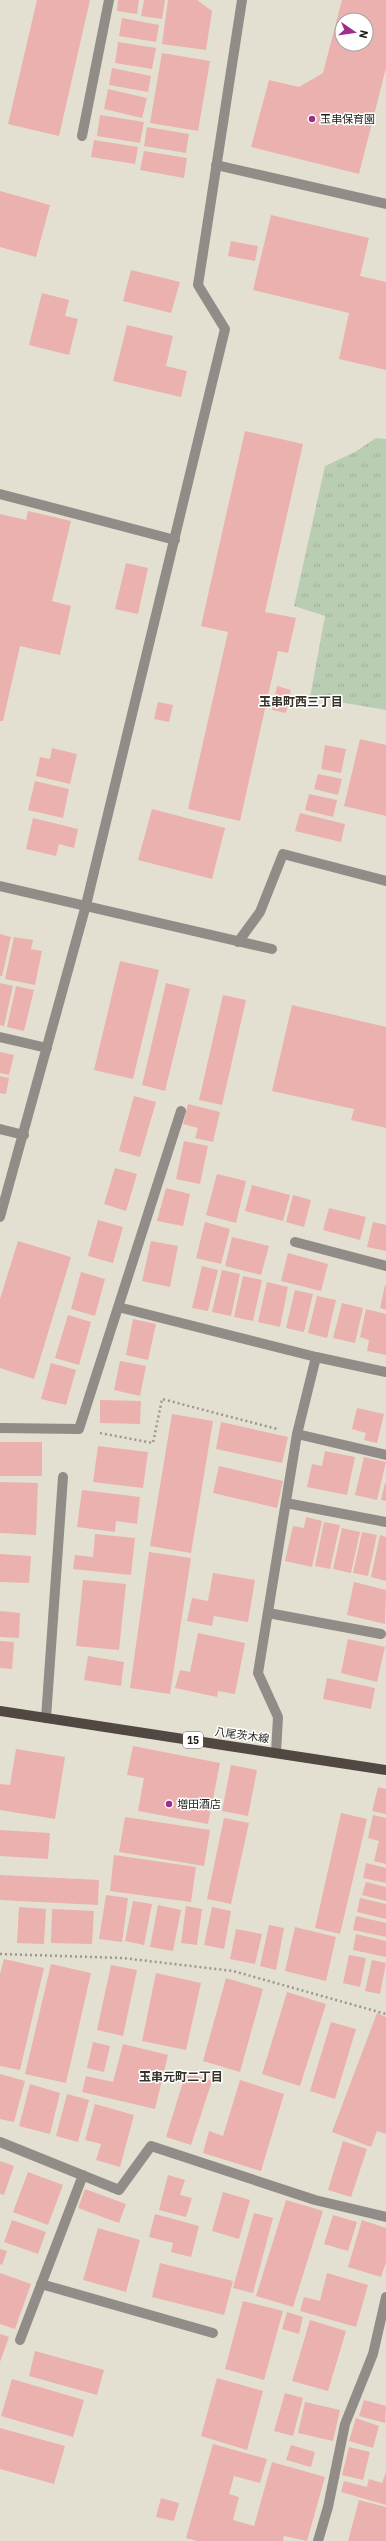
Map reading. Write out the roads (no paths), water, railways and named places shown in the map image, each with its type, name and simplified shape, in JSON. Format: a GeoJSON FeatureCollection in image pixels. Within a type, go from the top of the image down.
{"type":"FeatureCollection","features":[{"type":"Feature","properties":{"kind":"main road","name":"八尾茨木線"},"geometry":{"type":"LineString","coordinates":[[0,1711],[386,1770]]}},
{"type":"Feature","properties":{"kind":"street"},"geometry":{"type":"LineString","coordinates":[[82,136],[108,0]]}},
{"type":"Feature","properties":{"kind":"street"},"geometry":{"type":"LineString","coordinates":[[0,1217],[24,1135],[86,905],[225,329],[198,285],[242,0]]}},
{"type":"Feature","properties":{"kind":"street"},"geometry":{"type":"LineString","coordinates":[[216,165],[386,204]]}},
{"type":"Feature","properties":{"kind":"street"},"geometry":{"type":"LineString","coordinates":[[0,494],[175,540]]}},
{"type":"Feature","properties":{"kind":"street"},"geometry":{"type":"LineString","coordinates":[[238,942],[260,912],[283,854],[386,881]]}},
{"type":"Feature","properties":{"kind":"street"},"geometry":{"type":"LineString","coordinates":[[0,886],[272,949]]}},
{"type":"Feature","properties":{"kind":"street"},"geometry":{"type":"LineString","coordinates":[[0,1037],[47,1048]]}},
{"type":"Feature","properties":{"kind":"street"},"geometry":{"type":"LineString","coordinates":[[0,1428],[79,1429],[181,1111]]}},
{"type":"Feature","properties":{"kind":"street"},"geometry":{"type":"LineString","coordinates":[[0,1129],[24,1135]]}},
{"type":"Feature","properties":{"kind":"street"},"geometry":{"type":"LineString","coordinates":[[295,1242],[386,1266]]}},
{"type":"Feature","properties":{"kind":"street"},"geometry":{"type":"LineString","coordinates":[[118,1307],[316,1357],[386,1372]]}},
{"type":"Feature","properties":{"kind":"street"},"geometry":{"type":"LineString","coordinates":[[276,1752],[278,1717],[258,1673],[297,1434],[316,1357]]}},
{"type":"Feature","properties":{"kind":"street"},"geometry":{"type":"LineString","coordinates":[[297,1434],[386,1455]]}},
{"type":"Feature","properties":{"kind":"street"},"geometry":{"type":"LineString","coordinates":[[46,1718],[63,1477]]}},
{"type":"Feature","properties":{"kind":"street"},"geometry":{"type":"LineString","coordinates":[[286,1503],[386,1522]]}},
{"type":"Feature","properties":{"kind":"street"},"geometry":{"type":"LineString","coordinates":[[268,1613],[381,1634]]}},
{"type":"Feature","properties":{"kind":"street"},"geometry":{"type":"LineString","coordinates":[[0,2142],[119,2190],[151,2146],[315,2200],[386,2217]]}},
{"type":"Feature","properties":{"kind":"street"},"geometry":{"type":"LineString","coordinates":[[20,2340],[83,2175]]}},
{"type":"Feature","properties":{"kind":"street"},"geometry":{"type":"LineString","coordinates":[[41,2284],[213,2333]]}},
{"type":"Feature","properties":{"kind":"street"},"geometry":{"type":"LineString","coordinates":[[318,2541],[328,2507],[345,2424],[372,2354],[386,2297]]}},
{"type":"Feature","properties":{"kind":"place","name":"玉串保育園"},"geometry":{"type":"Point","coordinates":[312,119]}},
{"type":"Feature","properties":{"kind":"place","name":"増田酒店"},"geometry":{"type":"Point","coordinates":[169,1804]}},
{"type":"Feature","properties":{"kind":"district","name":"玉串町西三丁目"},"geometry":{"type":"Point","coordinates":[301,702]}},
{"type":"Feature","properties":{"kind":"district","name":"玉串元町二丁目"},"geometry":{"type":"Point","coordinates":[181,2077]}}]}
